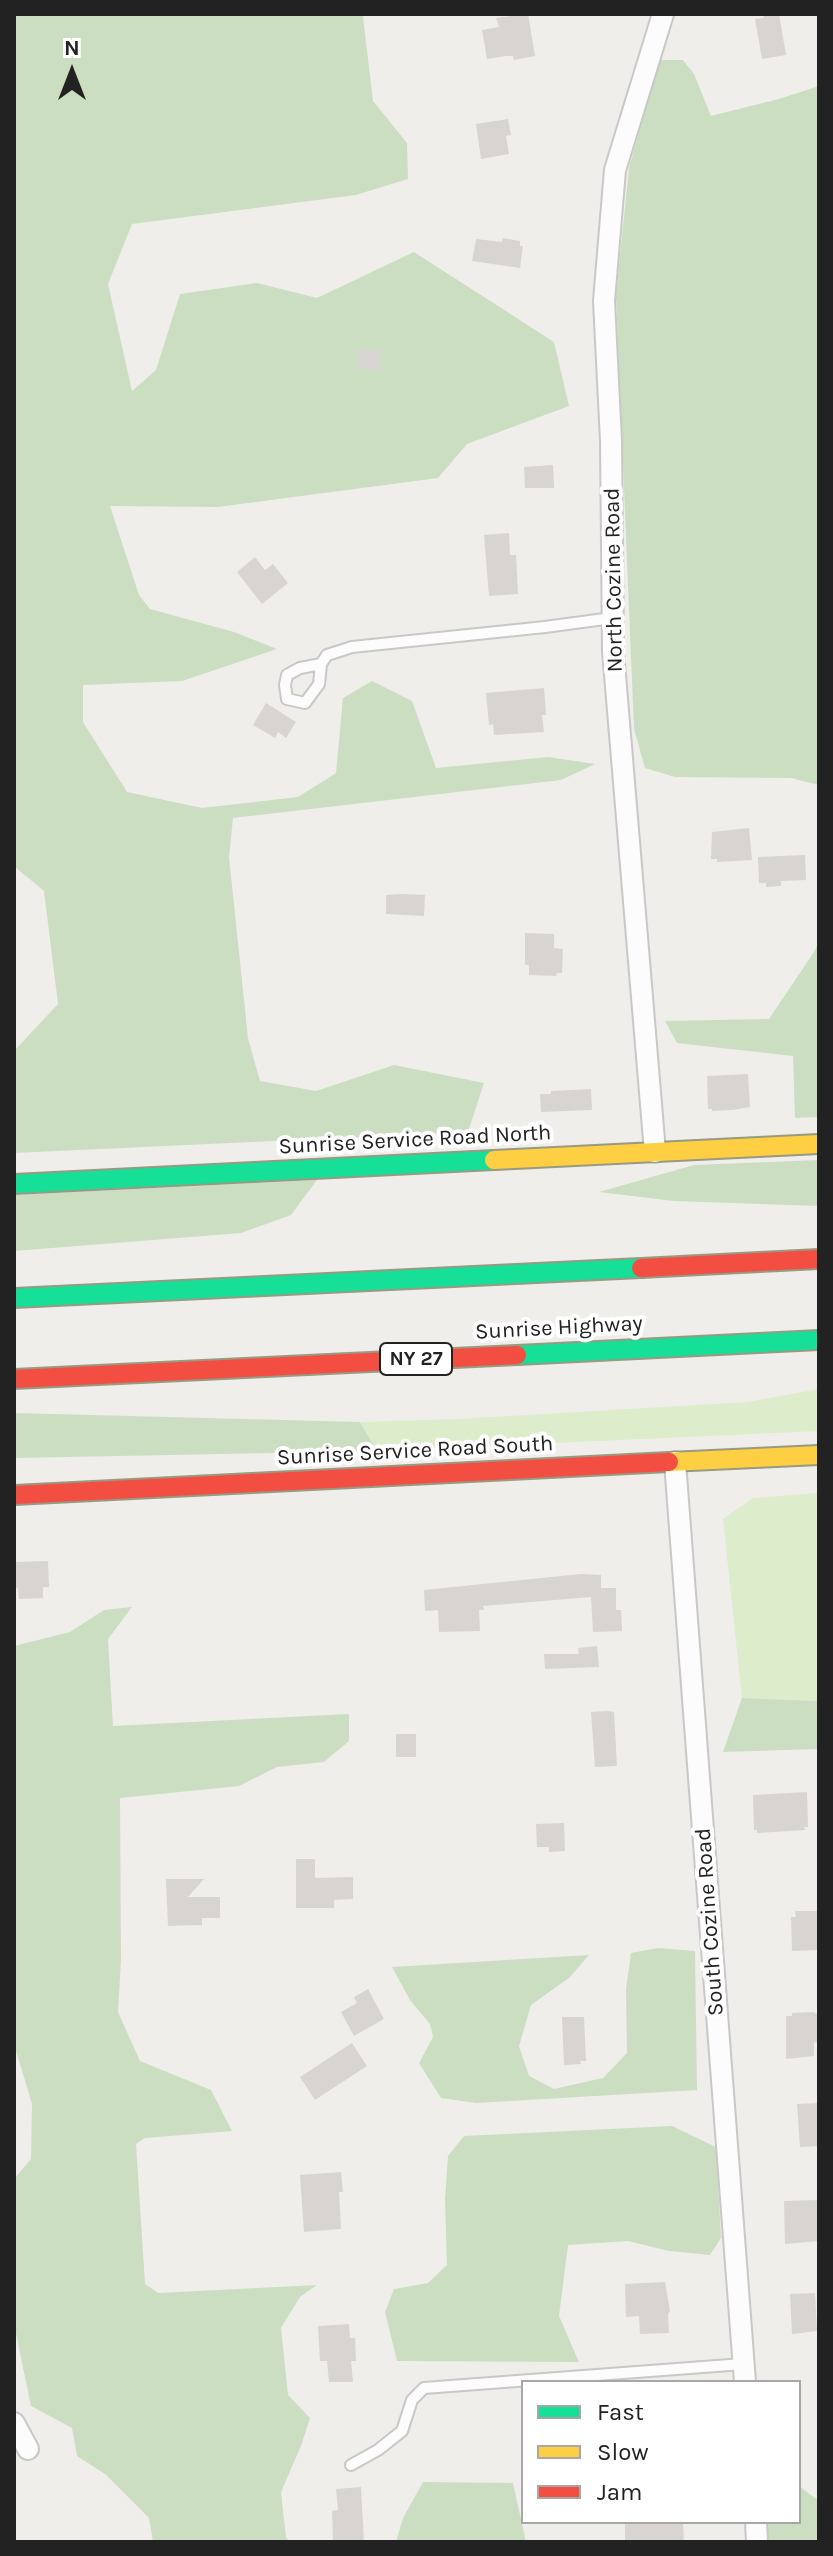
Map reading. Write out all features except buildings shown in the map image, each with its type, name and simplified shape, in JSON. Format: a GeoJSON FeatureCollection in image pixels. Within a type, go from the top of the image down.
{"type":"FeatureCollection","features":[{"type":"Feature","properties":{"kind":"main road","name":"Sunrise Service Road North"},"geometry":{"type":"LineString","coordinates":[[14,1184],[819,1144]]}},
{"type":"Feature","properties":{"kind":"main road"},"geometry":{"type":"LineString","coordinates":[[14,1298],[819,1259]]}},
{"type":"Feature","properties":{"kind":"main road","name":"Sunrise Highway"},"geometry":{"type":"LineString","coordinates":[[14,1379],[819,1340]]}},
{"type":"Feature","properties":{"kind":"main road","name":"Sunrise Service Road South"},"geometry":{"type":"LineString","coordinates":[[14,1495],[819,1455]]}},
{"type":"Feature","properties":{"kind":"street","name":"North Cozine Road"},"geometry":{"type":"LineString","coordinates":[[655,1152],[612,618],[611,441],[604,301],[615,170],[663,14]]}},
{"type":"Feature","properties":{"kind":"street","name":"South Cozine Road"},"geometry":{"type":"LineString","coordinates":[[675,1462],[744,2373]]}},
{"type":"Feature","properties":{"kind":"street"},"geometry":{"type":"LineString","coordinates":[[14,2423],[28,2449]]}},
{"type":"Feature","properties":{"kind":"lane"},"geometry":{"type":"LineString","coordinates":[[321,664],[327,655],[352,647],[612,618]]}},
{"type":"Feature","properties":{"kind":"lane"},"geometry":{"type":"LineString","coordinates":[[595,2380],[744,2373]]}},
{"type":"Feature","properties":{"kind":"lane"},"geometry":{"type":"LineString","coordinates":[[351,2465],[378,2450],[402,2431],[412,2400],[424,2388],[521,2383]]}},
{"type":"Feature","properties":{"kind":"green space"},"geometry":{"type":"Polygon","coordinates":[[[14,14],[366,14],[363,17],[373,101],[407,143],[408,179],[356,195],[132,224],[108,284],[132,391],[156,370],[180,294],[257,283],[317,298],[414,252],[554,342],[569,406],[467,444],[438,478],[218,507],[110,506],[139,595],[150,609],[234,632],[277,649],[182,681],[83,685],[83,722],[127,792],[202,808],[298,797],[336,773],[343,698],[372,681],[412,701],[436,768],[548,757],[595,764],[561,780],[233,818],[229,857],[248,1038],[260,1081],[316,1091],[394,1065],[484,1083],[468,1132],[14,1153],[14,1051],[58,1004],[44,891],[14,866],[14,14]]]}},
{"type":"Feature","properties":{"kind":"green space"},"geometry":{"type":"Polygon","coordinates":[[[659,60],[683,60],[694,74],[711,116],[819,86],[819,785],[791,778],[675,777],[645,768],[634,729],[616,296],[629,168],[659,60]]]}},
{"type":"Feature","properties":{"kind":"green space"},"geometry":{"type":"Polygon","coordinates":[[[819,942],[819,1117],[795,1118],[793,1056],[677,1043],[665,1021],[769,1019],[819,942]]]}},
{"type":"Feature","properties":{"kind":"green space"},"geometry":{"type":"Polygon","coordinates":[[[819,1160],[819,1206],[674,1201],[599,1192],[694,1165],[819,1160]]]}},
{"type":"Feature","properties":{"kind":"green space"},"geometry":{"type":"Polygon","coordinates":[[[317,1180],[291,1215],[241,1233],[14,1251],[14,1195],[317,1180]]]}},
{"type":"Feature","properties":{"kind":"green space"},"geometry":{"type":"Polygon","coordinates":[[[819,1389],[819,1431],[377,1451],[360,1422],[748,1402],[819,1389]]]}},
{"type":"Feature","properties":{"kind":"green space"},"geometry":{"type":"Polygon","coordinates":[[[14,1413],[360,1422],[377,1451],[14,1458],[14,1413]]]}},
{"type":"Feature","properties":{"kind":"green space"},"geometry":{"type":"Polygon","coordinates":[[[819,1493],[819,1701],[742,1698],[723,1519],[753,1498],[819,1493]]]}},
{"type":"Feature","properties":{"kind":"green space"},"geometry":{"type":"Polygon","coordinates":[[[132,1607],[108,1639],[113,1726],[349,1714],[349,1741],[324,1762],[277,1767],[239,1786],[120,1798],[121,1959],[118,2012],[140,2061],[211,2090],[232,2131],[145,2138],[136,2144],[145,2284],[158,2293],[317,2285],[300,2297],[281,2328],[288,2395],[310,2418],[281,2492],[286,2538],[291,2542],[153,2542],[149,2518],[105,2474],[77,2456],[72,2428],[31,2406],[14,2324],[14,2179],[31,2159],[32,2104],[14,2044],[14,1646],[70,1632],[104,1610],[132,1607]]]}},
{"type":"Feature","properties":{"kind":"green space"},"geometry":{"type":"Polygon","coordinates":[[[742,1698],[819,1701],[819,1749],[723,1752],[742,1698]]]}},
{"type":"Feature","properties":{"kind":"green space"},"geometry":{"type":"Polygon","coordinates":[[[658,1948],[695,1951],[697,2090],[476,2103],[441,2098],[419,2063],[433,2037],[430,2024],[410,2000],[392,1967],[589,1955],[569,1978],[531,2005],[519,2046],[529,2076],[554,2089],[603,2078],[627,2053],[626,1989],[631,1953],[658,1948]]]}},
{"type":"Feature","properties":{"kind":"green space"},"geometry":{"type":"Polygon","coordinates":[[[672,2126],[716,2147],[721,2238],[710,2255],[669,2251],[628,2241],[568,2245],[559,2316],[579,2362],[397,2361],[385,2312],[394,2289],[428,2283],[447,2265],[445,2199],[448,2156],[464,2136],[672,2126]]]}},
{"type":"Feature","properties":{"kind":"green space"},"geometry":{"type":"Polygon","coordinates":[[[423,2482],[513,2483],[526,2542],[396,2542],[403,2518],[423,2482]]]}},
{"type":"Feature","properties":{"kind":"green space"},"geometry":{"type":"Polygon","coordinates":[[[801,2488],[819,2501],[819,2542],[768,2542],[768,2524],[801,2524],[801,2488]]]}},
{"type":"Feature","properties":{"kind":"traffic: fast"},"geometry":{"type":"LineString","coordinates":[[14,1184],[494,1160]]}},
{"type":"Feature","properties":{"kind":"traffic: fast"},"geometry":{"type":"LineString","coordinates":[[14,1298],[641,1268]]}},
{"type":"Feature","properties":{"kind":"traffic: fast"},"geometry":{"type":"LineString","coordinates":[[517,1355],[819,1340]]}},
{"type":"Feature","properties":{"kind":"traffic: slow"},"geometry":{"type":"LineString","coordinates":[[494,1160],[819,1144]]}},
{"type":"Feature","properties":{"kind":"traffic: slow"},"geometry":{"type":"LineString","coordinates":[[669,1462],[819,1455]]}},
{"type":"Feature","properties":{"kind":"traffic: jam"},"geometry":{"type":"LineString","coordinates":[[641,1268],[819,1259]]}},
{"type":"Feature","properties":{"kind":"traffic: jam"},"geometry":{"type":"LineString","coordinates":[[14,1379],[517,1355]]}},
{"type":"Feature","properties":{"kind":"traffic: jam"},"geometry":{"type":"LineString","coordinates":[[14,1495],[669,1462]]}}]}
